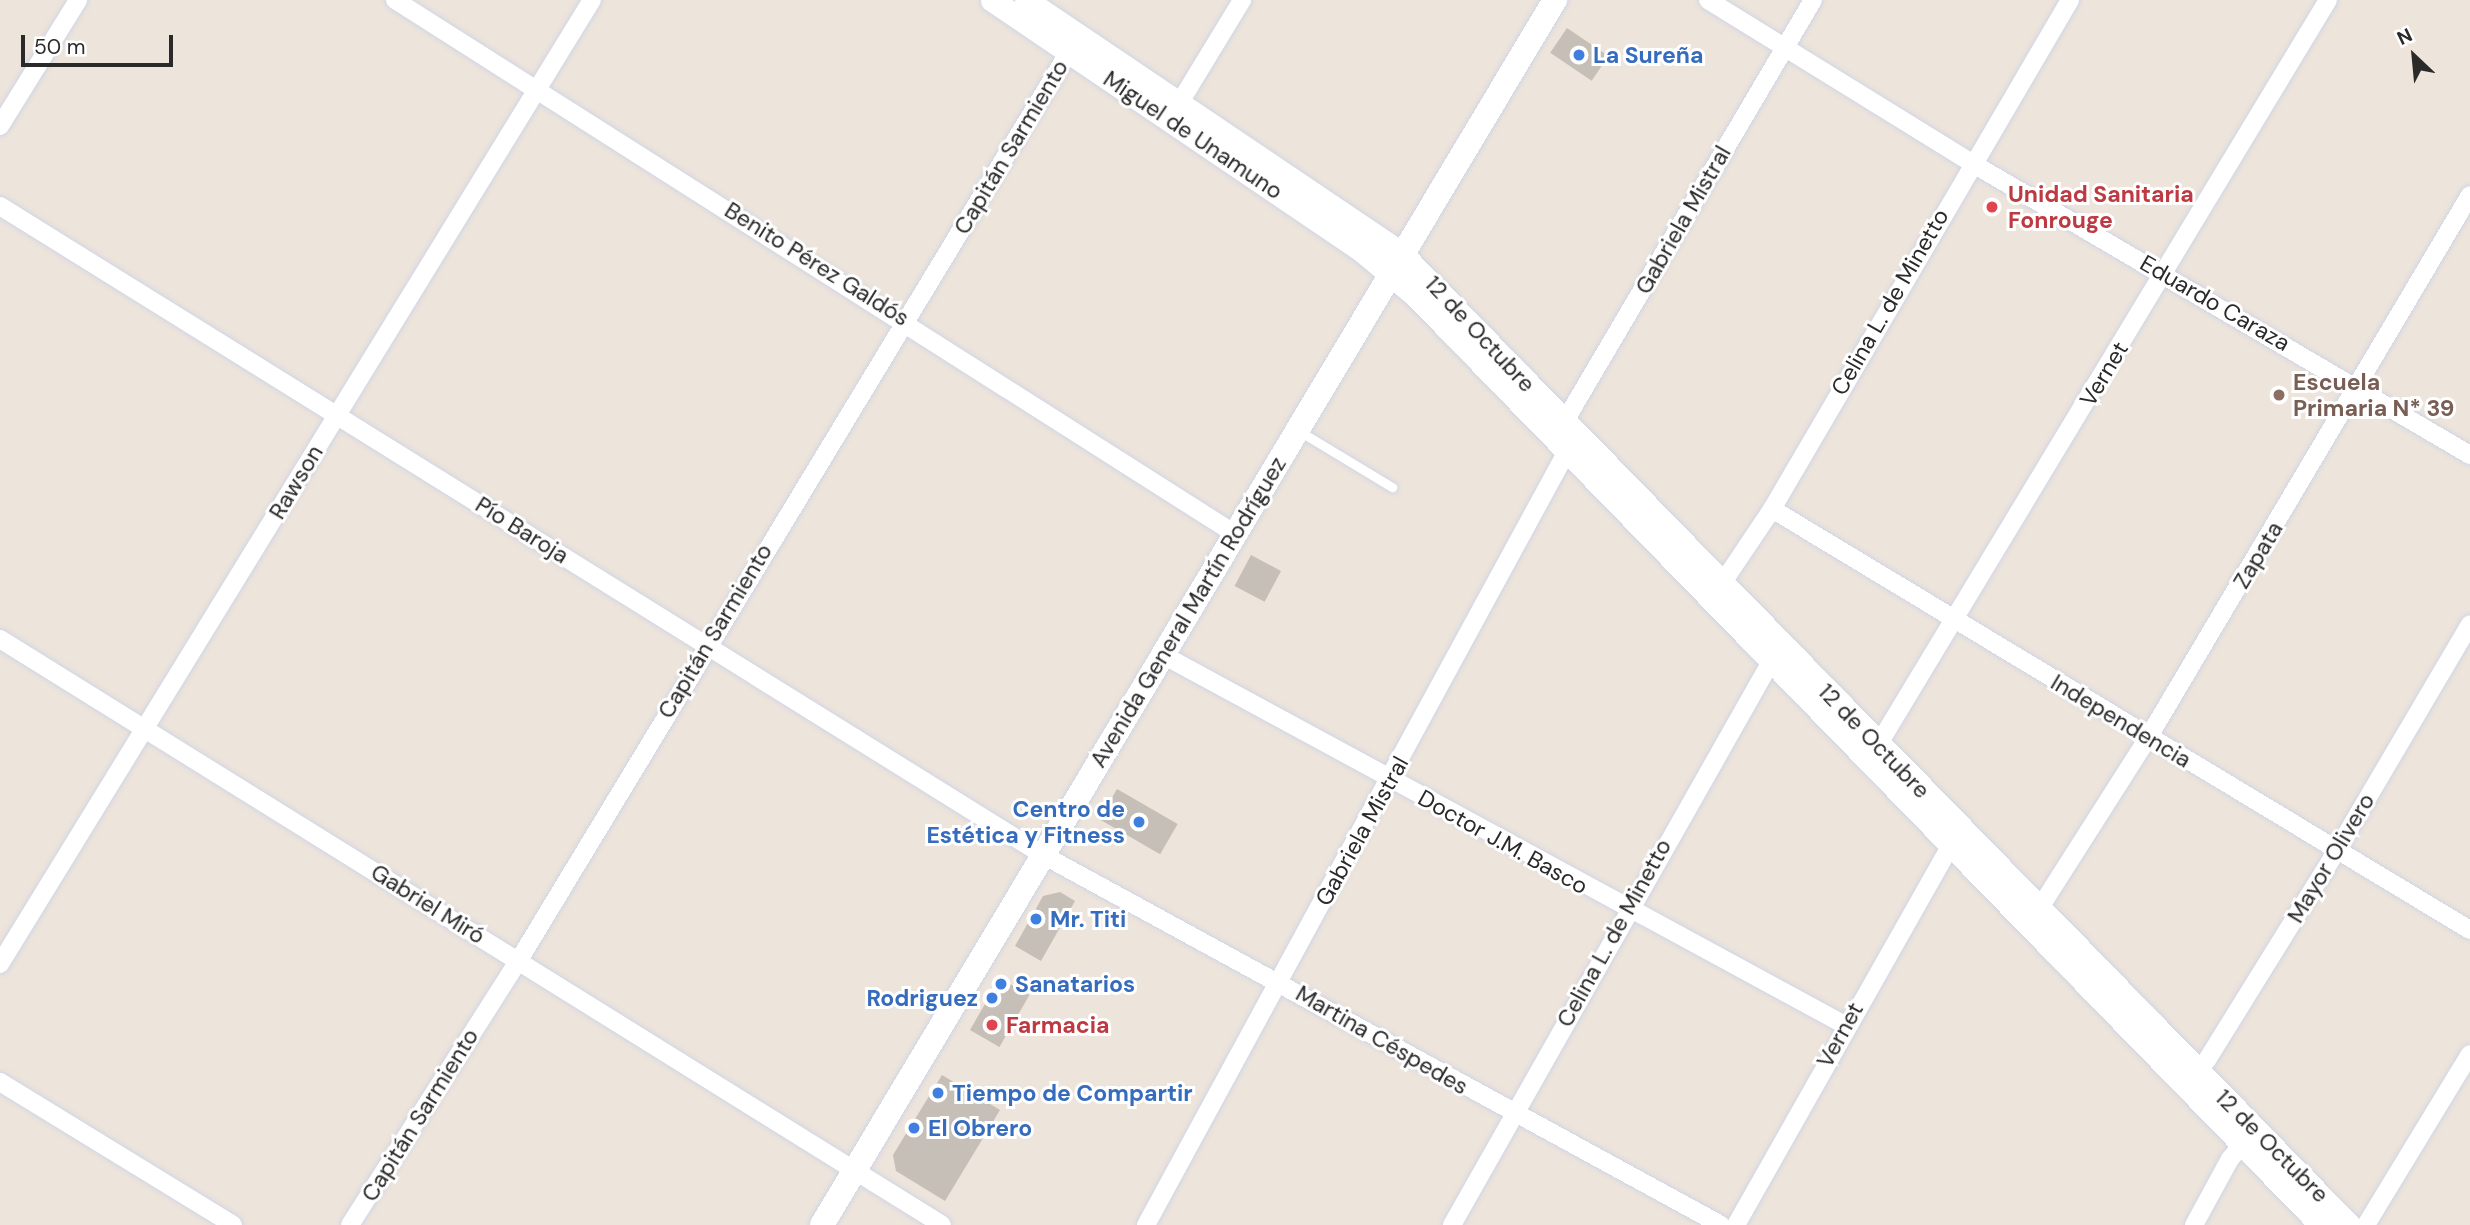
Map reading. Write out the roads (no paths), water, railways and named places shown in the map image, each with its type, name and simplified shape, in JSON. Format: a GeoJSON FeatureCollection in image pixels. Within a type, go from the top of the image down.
{"type":"FeatureCollection","features":[{"type":"Feature","properties":{"kind":"main road","name":"Avenida General Martín Rodríguez"},"geometry":{"type":"LineString","coordinates":[[822,1225],[1555,0]]}},
{"type":"Feature","properties":{"kind":"street"},"geometry":{"type":"LineString","coordinates":[[0,126],[78,0]]}},
{"type":"Feature","properties":{"kind":"street","name":"Benito Pérez Galdós"},"geometry":{"type":"LineString","coordinates":[[395,0],[906,319],[1235,534]]}},
{"type":"Feature","properties":{"kind":"street","name":"Rawson"},"geometry":{"type":"LineString","coordinates":[[0,964],[592,0]]}},
{"type":"Feature","properties":{"kind":"street","name":"Miguel de Unamuno"},"geometry":{"type":"LineString","coordinates":[[992,0],[1074,44],[1396,264]]}},
{"type":"Feature","properties":{"kind":"street","name":"Miguel de Unamuno"},"geometry":{"type":"LineString","coordinates":[[1026,0],[1074,44]]}},
{"type":"Feature","properties":{"kind":"street"},"geometry":{"type":"LineString","coordinates":[[1175,111],[1242,0]]}},
{"type":"Feature","properties":{"kind":"street","name":"Eduardo Caraza"},"geometry":{"type":"LineString","coordinates":[[1708,0],[1970,162],[2470,455]]}},
{"type":"Feature","properties":{"kind":"street","name":"Gabriela Mistral"},"geometry":{"type":"LineString","coordinates":[[1146,1225],[1391,779],[1565,438],[1813,0]]}},
{"type":"Feature","properties":{"kind":"street","name":"Celina L. de Minetto"},"geometry":{"type":"LineString","coordinates":[[1715,592],[1772,509],[1970,162],[2070,0]]}},
{"type":"Feature","properties":{"kind":"street","name":"Vernet"},"geometry":{"type":"LineString","coordinates":[[1878,746],[2328,0]]}},
{"type":"Feature","properties":{"kind":"street","name":"Capitán Sarmiento"},"geometry":{"type":"LineString","coordinates":[[350,1225],[519,960],[706,644],[1074,44]]}},
{"type":"Feature","properties":{"kind":"street","name":"Zapata"},"geometry":{"type":"LineString","coordinates":[[2039,909],[2148,738],[2470,195]]}},
{"type":"Feature","properties":{"kind":"street","name":"Pío Baroja"},"geometry":{"type":"LineString","coordinates":[[0,206],[1043,855]]}},
{"type":"Feature","properties":{"kind":"street","name":"12 de Octubre"},"geometry":{"type":"LineString","coordinates":[[1396,264],[1774,654],[1949,849],[2189,1077]]}},
{"type":"Feature","properties":{"kind":"street","name":"Independencia"},"geometry":{"type":"LineString","coordinates":[[1772,509],[2470,930]]}},
{"type":"Feature","properties":{"kind":"street","name":"Mayor Olivero"},"geometry":{"type":"LineString","coordinates":[[2189,1077],[2337,850],[2470,624]]}},
{"type":"Feature","properties":{"kind":"street","name":"Gabriel Miró"},"geometry":{"type":"LineString","coordinates":[[0,639],[519,960],[852,1174],[942,1225]]}},
{"type":"Feature","properties":{"kind":"street","name":"12 de Octubre"},"geometry":{"type":"LineString","coordinates":[[1774,654],[1878,746],[2039,909],[2189,1077],[2248,1138],[2320,1225]]}},
{"type":"Feature","properties":{"kind":"street","name":"Celina L. de Minetto"},"geometry":{"type":"LineString","coordinates":[[1452,1225],[1626,912],[1774,654]]}},
{"type":"Feature","properties":{"kind":"street","name":"Doctor J.M. Basco"},"geometry":{"type":"LineString","coordinates":[[1163,655],[1391,779],[1626,912],[1844,1025]]}},
{"type":"Feature","properties":{"kind":"street","name":"Vernet"},"geometry":{"type":"LineString","coordinates":[[1736,1225],[1844,1025],[1949,849]]}},
{"type":"Feature","properties":{"kind":"street","name":"Martina Céspedes"},"geometry":{"type":"LineString","coordinates":[[1043,855],[1279,982],[1513,1115],[1721,1225]]}},
{"type":"Feature","properties":{"kind":"street"},"geometry":{"type":"LineString","coordinates":[[2366,1225],[2470,1054]]}},
{"type":"Feature","properties":{"kind":"street"},"geometry":{"type":"LineString","coordinates":[[0,1082],[233,1225]]}},
{"type":"Feature","properties":{"kind":"street"},"geometry":{"type":"LineString","coordinates":[[2194,1225],[2248,1138]]}},
{"type":"Feature","properties":{"kind":"street","name":"12 de Octubre"},"geometry":{"type":"LineString","coordinates":[[2248,1138],[2350,1225]]}},
{"type":"Feature","properties":{"kind":"lane"},"geometry":{"type":"LineString","coordinates":[[1297,430],[1392,487]]}},
{"type":"Feature","properties":{"kind":"place","name":"La Sureña"},"geometry":{"type":"Point","coordinates":[1579,55]}},
{"type":"Feature","properties":{"kind":"place","name":"Unidad Sanitaria Fonrouge"},"geometry":{"type":"Point","coordinates":[1992,207]}},
{"type":"Feature","properties":{"kind":"place","name":"Escuela Primaria N* 39"},"geometry":{"type":"Point","coordinates":[2279,395]}},
{"type":"Feature","properties":{"kind":"place","name":"Centro de Estética y Fitness"},"geometry":{"type":"Point","coordinates":[1139,822]}},
{"type":"Feature","properties":{"kind":"place","name":"Mr. Titi"},"geometry":{"type":"Point","coordinates":[1036,919]}},
{"type":"Feature","properties":{"kind":"place","name":"Sanatarios"},"geometry":{"type":"Point","coordinates":[1001,984]}},
{"type":"Feature","properties":{"kind":"place","name":"Rodriguez"},"geometry":{"type":"Point","coordinates":[992,998]}},
{"type":"Feature","properties":{"kind":"place","name":"Farmacia"},"geometry":{"type":"Point","coordinates":[992,1025]}},
{"type":"Feature","properties":{"kind":"place","name":"Tiempo de Compartir"},"geometry":{"type":"Point","coordinates":[938,1093]}},
{"type":"Feature","properties":{"kind":"place","name":"El Obrero"},"geometry":{"type":"Point","coordinates":[914,1128]}}]}
